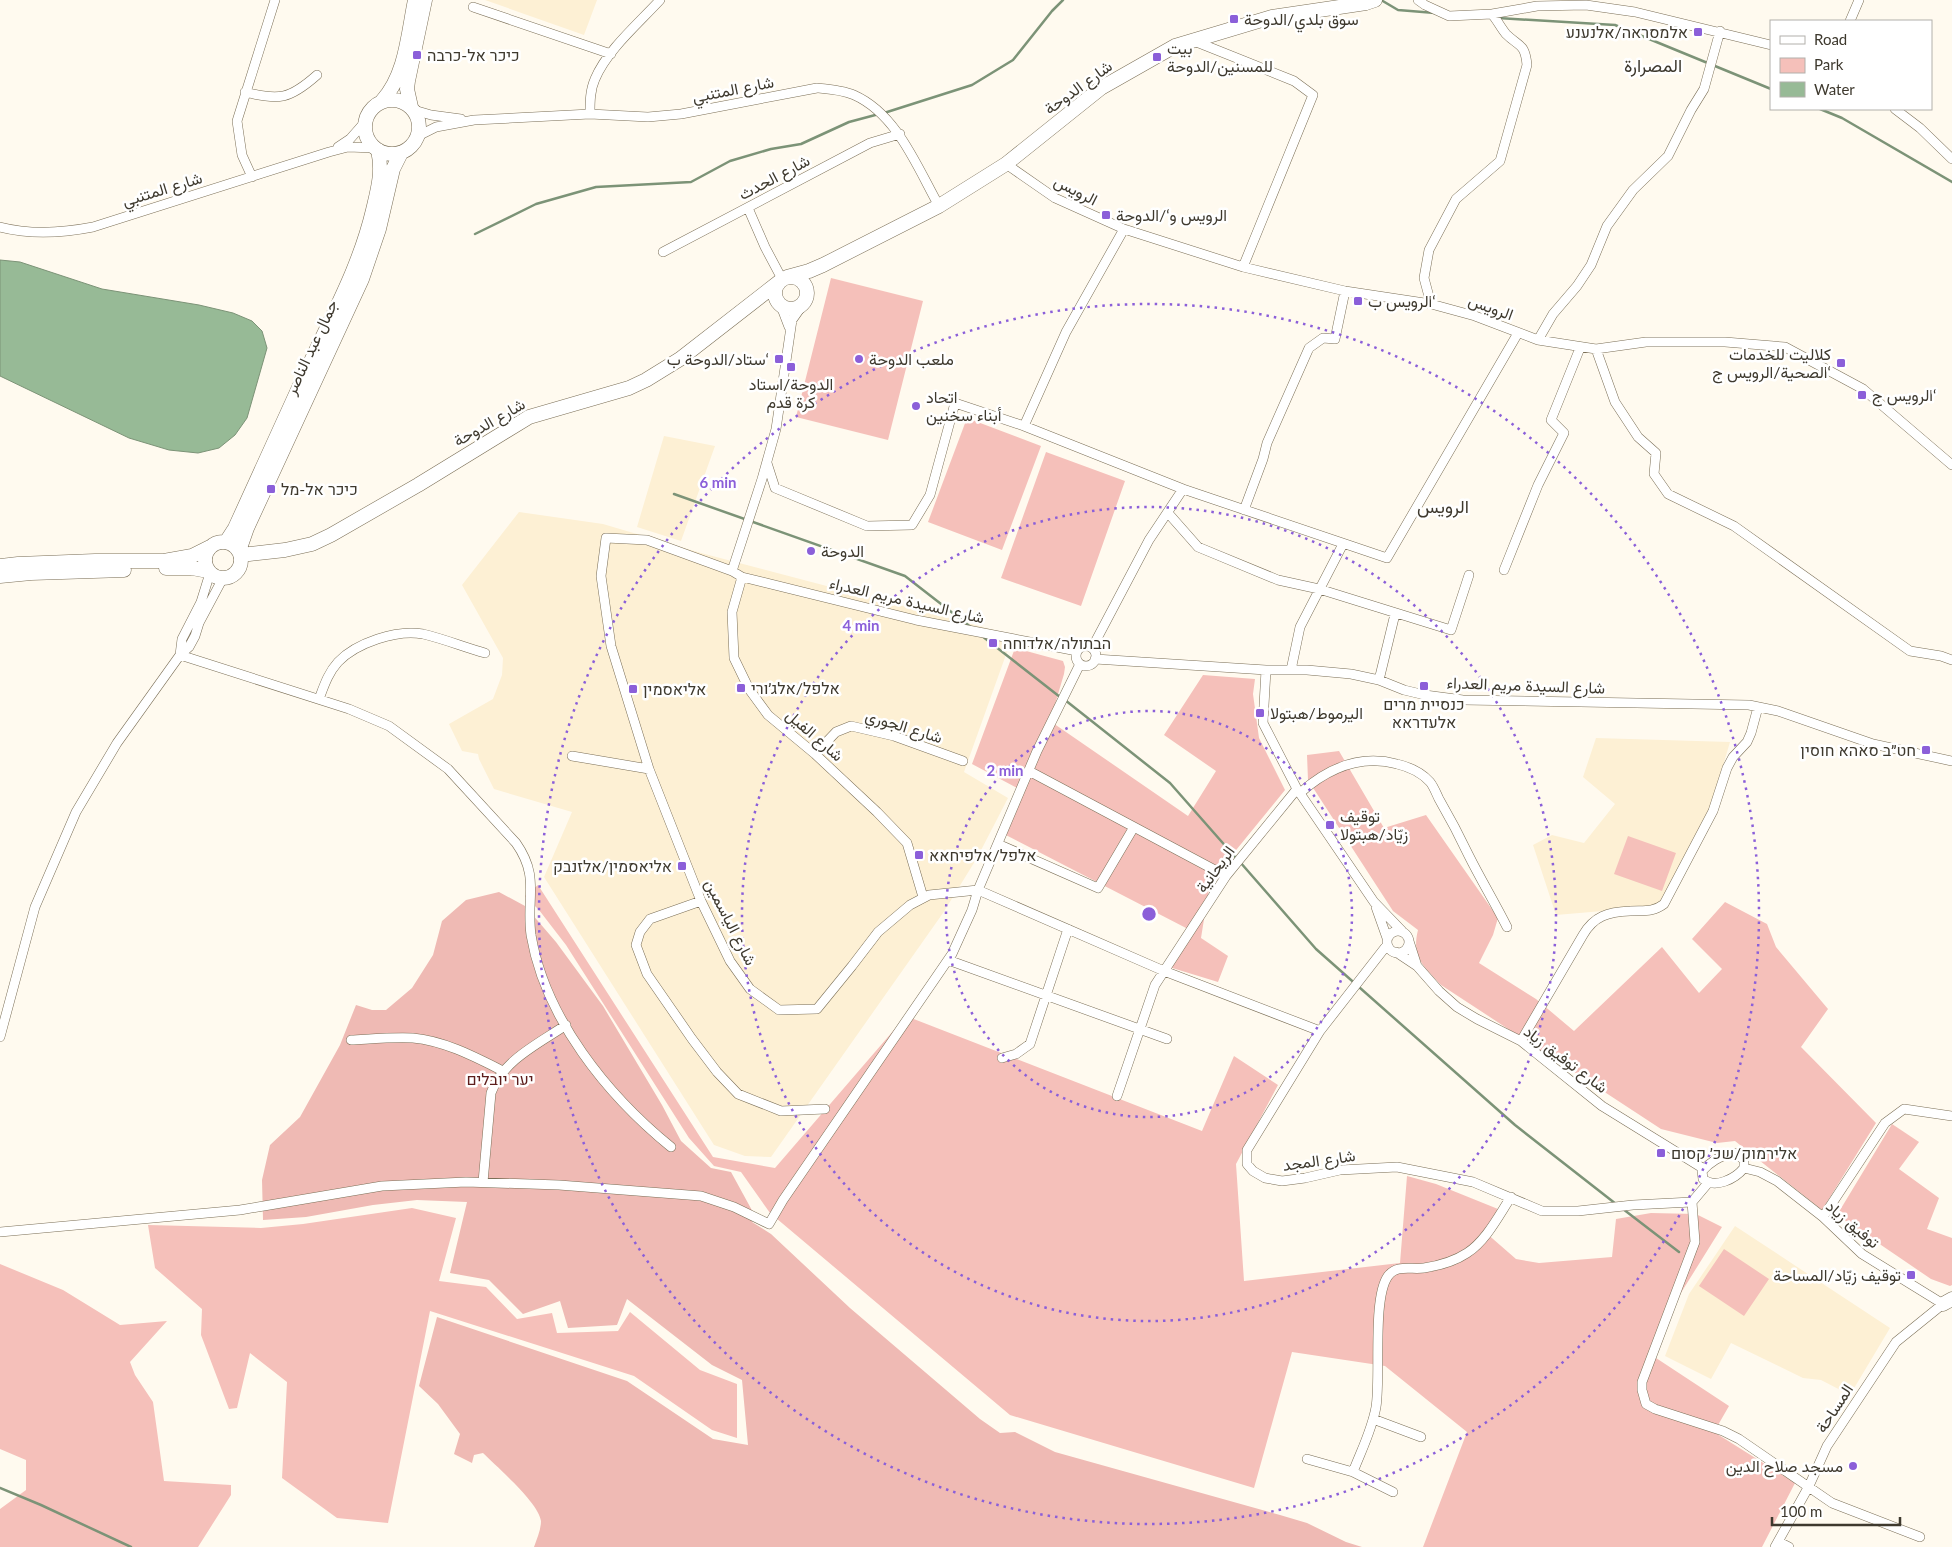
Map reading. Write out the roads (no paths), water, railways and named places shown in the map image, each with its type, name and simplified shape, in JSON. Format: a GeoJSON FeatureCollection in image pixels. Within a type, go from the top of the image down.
{"type":"FeatureCollection","features":[{"type":"Feature","properties":{"kind":"street"},"geometry":{"type":"LineString","coordinates":[[252,177],[242,154],[237,121],[275,0]]}},
{"type":"Feature","properties":{"kind":"street"},"geometry":{"type":"LineString","coordinates":[[382,102],[394,87],[400,70],[415,0]]}},
{"type":"Feature","properties":{"kind":"street"},"geometry":{"type":"LineString","coordinates":[[329,152],[348,147],[376,149],[388,154],[401,153],[414,145],[420,127],[418,118],[412,109],[408,81],[425,0]]}},
{"type":"Feature","properties":{"kind":"street"},"geometry":{"type":"LineString","coordinates":[[590,114],[591,96],[596,78],[611,54],[660,0]]}},
{"type":"Feature","properties":{"kind":"street","name":"شارع الدوحة"},"geometry":{"type":"LineString","coordinates":[[240,553],[285,550],[312,544],[386,503],[529,417],[629,388],[646,380],[680,359],[783,280],[826,263],[938,206],[1006,164],[1101,88],[1175,46],[1272,17],[1366,3],[1374,0]]}},
{"type":"Feature","properties":{"kind":"street"},"geometry":{"type":"LineString","coordinates":[[1418,0],[1449,16],[1492,14],[1538,6],[1586,5],[1635,12],[1720,31],[1770,45]]}},
{"type":"Feature","properties":{"kind":"street"},"geometry":{"type":"LineString","coordinates":[[1850,20],[1859,0]]}},
{"type":"Feature","properties":{"kind":"street"},"geometry":{"type":"LineString","coordinates":[[473,7],[611,54]]}},
{"type":"Feature","properties":{"kind":"street"},"geometry":{"type":"LineString","coordinates":[[1431,304],[1424,278],[1428,250],[1456,199],[1500,161],[1526,65],[1526,53],[1520,45],[1506,34],[1492,14]]}},
{"type":"Feature","properties":{"kind":"street"},"geometry":{"type":"LineString","coordinates":[[1538,340],[1553,314],[1577,286],[1591,265],[1607,226],[1633,190],[1668,156],[1691,110],[1704,89],[1720,31]]}},
{"type":"Feature","properties":{"kind":"street"},"geometry":{"type":"LineString","coordinates":[[1194,41],[1294,81],[1313,95],[1243,267]]}},
{"type":"Feature","properties":{"kind":"street"},"geometry":{"type":"LineString","coordinates":[[245,92],[261,97],[279,98],[304,87],[317,75]]}},
{"type":"Feature","properties":{"kind":"street","name":"شارع المتنبي"},"geometry":{"type":"LineString","coordinates":[[474,120],[590,114],[648,117],[680,114],[817,88],[837,90],[855,96],[885,117],[900,134],[938,206]]}},
{"type":"Feature","properties":{"kind":"street"},"geometry":{"type":"LineString","coordinates":[[376,149],[368,139],[365,131],[365,122],[373,107],[382,102],[398,100],[412,109],[446,117],[474,120]]}},
{"type":"Feature","properties":{"kind":"street"},"geometry":{"type":"LineString","coordinates":[[1896,110],[1920,128],[1952,159]]}},
{"type":"Feature","properties":{"kind":"street"},"geometry":{"type":"LineString","coordinates":[[418,136],[436,127],[474,120]]}},
{"type":"Feature","properties":{"kind":"street"},"geometry":{"type":"LineString","coordinates":[[329,152],[350,139],[365,122]]}},
{"type":"Feature","properties":{"kind":"street","name":"شارع الحدث"},"geometry":{"type":"LineString","coordinates":[[663,252],[870,143],[900,134]]}},
{"type":"Feature","properties":{"kind":"street","name":"جمال عبد الناصر"},"geometry":{"type":"LineString","coordinates":[[226,542],[235,528],[352,276],[367,236],[380,178],[381,164],[376,149]]}},
{"type":"Feature","properties":{"kind":"street","name":"شارع المتنبي"},"geometry":{"type":"LineString","coordinates":[[0,227],[40,233],[68,232],[93,227],[329,152]]}},
{"type":"Feature","properties":{"kind":"street","name":"جمال عبد الناصر"},"geometry":{"type":"LineString","coordinates":[[240,553],[247,528],[362,279],[379,229],[393,169],[401,153]]}},
{"type":"Feature","properties":{"kind":"street","name":"الرويس"},"geometry":{"type":"LineString","coordinates":[[1006,164],[1055,198],[1124,229],[1243,267],[1345,291],[1431,304],[1475,316],[1538,340],[1596,349],[1646,342],[1725,342],[1785,347],[1863,389],[1952,465]]}},
{"type":"Feature","properties":{"kind":"street"},"geometry":{"type":"LineString","coordinates":[[748,208],[765,247],[783,280]]}},
{"type":"Feature","properties":{"kind":"street"},"geometry":{"type":"LineString","coordinates":[[1024,426],[1066,332],[1124,229]]}},
{"type":"Feature","properties":{"kind":"street","name":"شارع الدوحة"},"geometry":{"type":"LineString","coordinates":[[805,300],[815,277],[826,263]]}},
{"type":"Feature","properties":{"kind":"street"},"geometry":{"type":"LineString","coordinates":[[732,571],[767,463],[780,409],[792,320],[805,300],[807,292],[802,282],[793,277],[783,280],[774,291],[788,324],[789,332]]}},
{"type":"Feature","properties":{"kind":"street"},"geometry":{"type":"LineString","coordinates":[[1244,510],[1267,443],[1309,348],[1323,338],[1335,339],[1345,291]]}},
{"type":"Feature","properties":{"kind":"street"},"geometry":{"type":"LineString","coordinates":[[779,303],[791,309],[796,308],[805,300]]}},
{"type":"Feature","properties":{"kind":"street","name":"شارع الدوحة"},"geometry":{"type":"LineString","coordinates":[[748,305],[779,303]]}},
{"type":"Feature","properties":{"kind":"street"},"geometry":{"type":"LineString","coordinates":[[767,463],[775,488],[814,506],[867,526],[912,525],[930,495],[955,403],[1024,426],[1183,489],[1387,558],[1518,333]]}},
{"type":"Feature","properties":{"kind":"street"},"geometry":{"type":"LineString","coordinates":[[1504,570],[1538,484],[1564,433],[1551,420],[1580,348]]}},
{"type":"Feature","properties":{"kind":"street"},"geometry":{"type":"LineString","coordinates":[[1596,349],[1615,402],[1638,437],[1656,453],[1654,474],[1668,494],[1734,526],[1910,651],[1941,656],[1952,660]]}},
{"type":"Feature","properties":{"kind":"street"},"geometry":{"type":"LineString","coordinates":[[1092,648],[1149,540],[1183,489]]}},
{"type":"Feature","properties":{"kind":"street"},"geometry":{"type":"LineString","coordinates":[[1168,513],[1198,546],[1278,580],[1319,590],[1451,630],[1469,575]]}},
{"type":"Feature","properties":{"kind":"street","name":"شارع الياسمين"},"geometry":{"type":"LineString","coordinates":[[732,571],[647,540],[606,538],[601,576],[611,646],[649,769],[701,901],[730,960],[750,989],[778,1010],[817,1008],[878,932],[923,897],[944,892],[978,890]]}},
{"type":"Feature","properties":{"kind":"street"},"geometry":{"type":"LineString","coordinates":[[0,576],[31,573],[192,568],[214,574],[229,577],[238,571],[240,553],[232,544],[226,542],[214,543],[210,547],[204,557],[214,574],[195,636],[189,647],[180,655],[117,743],[76,812],[36,907],[0,1037]]}},
{"type":"Feature","properties":{"kind":"street"},"geometry":{"type":"LineString","coordinates":[[1291,670],[1300,627],[1343,544]]}},
{"type":"Feature","properties":{"kind":"street"},"geometry":{"type":"LineString","coordinates":[[0,566],[95,560],[164,561],[192,556],[210,547]]}},
{"type":"Feature","properties":{"kind":"street","name":"شارع السيدة مريم العدراء"},"geometry":{"type":"LineString","coordinates":[[732,571],[742,577],[916,620],[1077,651]]}},
{"type":"Feature","properties":{"kind":"street"},"geometry":{"type":"LineString","coordinates":[[180,655],[182,640],[214,574]]}},
{"type":"Feature","properties":{"kind":"street","name":"شارع الفيل"},"geometry":{"type":"LineString","coordinates":[[742,577],[732,612],[734,658],[749,689],[768,715],[816,754],[907,843],[923,897]]}},
{"type":"Feature","properties":{"kind":"street"},"geometry":{"type":"LineString","coordinates":[[1379,680],[1395,614]]}},
{"type":"Feature","properties":{"kind":"street"},"geometry":{"type":"LineString","coordinates":[[319,699],[326,679],[339,662],[358,647],[390,635],[421,634],[485,653]]}},
{"type":"Feature","properties":{"kind":"street"},"geometry":{"type":"LineString","coordinates":[[1082,646],[1092,648],[1096,653],[1095,659],[1089,666],[1080,664],[1076,658],[1077,651],[1082,646]]}},
{"type":"Feature","properties":{"kind":"street"},"geometry":{"type":"LineString","coordinates":[[180,655],[349,709],[389,726],[448,769],[524,854],[531,875],[530,916],[539,965],[555,1006],[566,1026],[583,1054],[607,1086],[634,1115],[671,1147]]}},
{"type":"Feature","properties":{"kind":"street","name":"شارع السيدة مريم العدراء"},"geometry":{"type":"LineString","coordinates":[[1095,659],[1351,674],[1379,680],[1404,690],[1425,695],[1463,700],[1721,704],[1758,707],[1874,744],[1952,761]]}},
{"type":"Feature","properties":{"kind":"street"},"geometry":{"type":"LineString","coordinates":[[0,1232],[240,1210],[382,1186],[484,1182],[559,1185],[701,1196],[734,1207],[769,1224],[948,960],[972,910],[978,890],[1028,771],[1080,664]]}},
{"type":"Feature","properties":{"kind":"street"},"geometry":{"type":"LineString","coordinates":[[1266,670],[1263,723],[1298,791],[1374,902],[1406,934],[1417,966]]}},
{"type":"Feature","properties":{"kind":"street"},"geometry":{"type":"LineString","coordinates":[[1521,1041],[1593,920],[1604,915],[1656,910],[1664,904],[1713,812],[1727,768],[1733,757],[1747,742],[1758,707]]}},
{"type":"Feature","properties":{"kind":"street","name":"شارع الجوري"},"geometry":{"type":"LineString","coordinates":[[816,754],[836,732],[852,726],[894,736],[964,762]]}},
{"type":"Feature","properties":{"kind":"street"},"geometry":{"type":"LineString","coordinates":[[572,756],[649,769]]}},
{"type":"Feature","properties":{"kind":"street","name":"الريحانية"},"geometry":{"type":"LineString","coordinates":[[1117,1096],[1155,985],[1226,876],[1298,791],[1332,770],[1352,763],[1369,760],[1401,764],[1419,773],[1430,783],[1456,828],[1507,927]]}},
{"type":"Feature","properties":{"kind":"street"},"geometry":{"type":"LineString","coordinates":[[1028,771],[1226,876]]}},
{"type":"Feature","properties":{"kind":"street"},"geometry":{"type":"LineString","coordinates":[[998,844],[1098,888],[1134,827]]}},
{"type":"Feature","properties":{"kind":"street"},"geometry":{"type":"LineString","coordinates":[[978,890],[1164,971],[1320,1031]]}},
{"type":"Feature","properties":{"kind":"street"},"geometry":{"type":"LineString","coordinates":[[701,901],[650,919],[640,932],[636,945],[647,974],[697,1046],[738,1094],[781,1111],[825,1109]]}},
{"type":"Feature","properties":{"kind":"street"},"geometry":{"type":"LineString","coordinates":[[1374,902],[1391,950],[1417,966]]}},
{"type":"Feature","properties":{"kind":"street"},"geometry":{"type":"LineString","coordinates":[[1002,1058],[1016,1054],[1030,1044],[1068,929]]}},
{"type":"Feature","properties":{"kind":"street"},"geometry":{"type":"LineString","coordinates":[[1387,941],[1395,931],[1402,932]]}},
{"type":"Feature","properties":{"kind":"street","name":"شارع المجد"},"geometry":{"type":"LineString","coordinates":[[1387,941],[1320,1031],[1247,1150],[1247,1164],[1253,1172],[1265,1178],[1282,1182],[1340,1170],[1397,1167],[1473,1182],[1542,1211],[1578,1211],[1633,1205],[1692,1202]]}},
{"type":"Feature","properties":{"kind":"street"},"geometry":{"type":"LineString","coordinates":[[1396,952],[1407,948],[1409,941]]}},
{"type":"Feature","properties":{"kind":"street"},"geometry":{"type":"LineString","coordinates":[[948,960],[1167,1039]]}},
{"type":"Feature","properties":{"kind":"street","name":"شارع توفيق زياد"},"geometry":{"type":"LineString","coordinates":[[1417,966],[1439,991],[1457,1007],[1476,1019],[1521,1041],[1602,1106],[1704,1169]]}},
{"type":"Feature","properties":{"kind":"street"},"geometry":{"type":"LineString","coordinates":[[484,1182],[491,1093],[495,1081],[512,1061],[566,1026]]}},
{"type":"Feature","properties":{"kind":"street"},"geometry":{"type":"LineString","coordinates":[[351,1040],[414,1038],[460,1051],[503,1071]]}},
{"type":"Feature","properties":{"kind":"street"},"geometry":{"type":"LineString","coordinates":[[1823,1217],[1885,1123],[1904,1109],[1952,1116]]}},
{"type":"Feature","properties":{"kind":"street"},"geometry":{"type":"LineString","coordinates":[[1732,1153],[1741,1156],[1744,1160],[1744,1168],[1738,1175],[1717,1184],[1702,1179],[1704,1169],[1725,1154],[1732,1153]]}},
{"type":"Feature","properties":{"kind":"street","name":"توفيق زياد"},"geometry":{"type":"LineString","coordinates":[[1744,1168],[1760,1172],[1777,1181],[1823,1217],[1862,1254],[1947,1301]]}},
{"type":"Feature","properties":{"kind":"street"},"geometry":{"type":"LineString","coordinates":[[1708,1182],[1692,1202],[1694,1242],[1642,1382],[1643,1398],[1646,1404],[1655,1409],[1723,1431],[1739,1439],[1832,1502],[1920,1536]]}},
{"type":"Feature","properties":{"kind":"street"},"geometry":{"type":"LineString","coordinates":[[1353,1472],[1373,1419],[1377,1397],[1379,1318],[1384,1284],[1389,1275],[1397,1269],[1423,1268],[1467,1253],[1483,1238],[1511,1197]]}},
{"type":"Feature","properties":{"kind":"street","name":"المساحة"},"geometry":{"type":"LineString","coordinates":[[1777,1544],[1809,1486],[1827,1446],[1896,1342],[1947,1301]]}},
{"type":"Feature","properties":{"kind":"street"},"geometry":{"type":"LineString","coordinates":[[1373,1419],[1421,1437]]}},
{"type":"Feature","properties":{"kind":"street"},"geometry":{"type":"LineString","coordinates":[[1307,1459],[1353,1472],[1393,1492]]}},
{"type":"Feature","properties":{"kind":"street"},"geometry":{"type":"LineString","coordinates":[[1777,1544],[1789,1547]]}},
{"type":"Feature","properties":{"kind":"water"},"geometry":{"type":"Polygon","coordinates":[[[0,260],[20,262],[102,289],[199,305],[233,313],[252,321],[262,331],[267,348],[247,418],[235,435],[219,448],[198,453],[169,450],[129,438],[0,376],[0,260]]]}},
{"type":"Feature","properties":{"kind":"waterway"},"geometry":{"type":"LineString","coordinates":[[884,113],[972,85],[1013,60],[1063,0]]}},
{"type":"Feature","properties":{"kind":"waterway"},"geometry":{"type":"LineString","coordinates":[[1381,0],[1398,10],[1435,13]]}},
{"type":"Feature","properties":{"kind":"waterway"},"geometry":{"type":"LineString","coordinates":[[1498,18],[1615,25],[1770,89]]}},
{"type":"Feature","properties":{"kind":"waterway"},"geometry":{"type":"LineString","coordinates":[[1822,110],[1842,118],[1952,182]]}},
{"type":"Feature","properties":{"kind":"waterway"},"geometry":{"type":"LineString","coordinates":[[475,234],[536,204],[596,187],[691,182],[730,161],[771,149],[801,144],[849,122],[879,114]]}},
{"type":"Feature","properties":{"kind":"waterway"},"geometry":{"type":"LineString","coordinates":[[674,494],[905,576],[972,628]]}},
{"type":"Feature","properties":{"kind":"waterway"},"geometry":{"type":"LineString","coordinates":[[982,636],[1060,697]]}},
{"type":"Feature","properties":{"kind":"waterway"},"geometry":{"type":"LineString","coordinates":[[1065,700],[1170,783],[1236,858]]}},
{"type":"Feature","properties":{"kind":"waterway"},"geometry":{"type":"LineString","coordinates":[[1240,862],[1316,949],[1515,1125],[1616,1204]]}},
{"type":"Feature","properties":{"kind":"waterway"},"geometry":{"type":"LineString","coordinates":[[1623,1209],[1679,1252]]}},
{"type":"Feature","properties":{"kind":"waterway"},"geometry":{"type":"LineString","coordinates":[[0,1488],[131,1547]]}},
{"type":"Feature","properties":{"kind":"place","name":"سوق بلدي/الدوحة"},"geometry":{"type":"Point","coordinates":[1234,19]}},
{"type":"Feature","properties":{"kind":"place","name":"אלמסראה/אלנענע"},"geometry":{"type":"Point","coordinates":[1698,32]}},
{"type":"Feature","properties":{"kind":"place","name":"כיכר אל-כרבה"},"geometry":{"type":"Point","coordinates":[417,55]}},
{"type":"Feature","properties":{"kind":"place","name":"بيت للمسنين/الدوحة"},"geometry":{"type":"Point","coordinates":[1157,57]}},
{"type":"Feature","properties":{"kind":"place","name":"الرويس و‘/الدوحة"},"geometry":{"type":"Point","coordinates":[1106,215]}},
{"type":"Feature","properties":{"kind":"place","name":"الرويس ب‘"},"geometry":{"type":"Point","coordinates":[1358,301]}},
{"type":"Feature","properties":{"kind":"place","name":"ستاد/الدوحة ب‘"},"geometry":{"type":"Point","coordinates":[779,359]}},
{"type":"Feature","properties":{"kind":"place","name":"ملعب الدوحة"},"geometry":{"type":"Point","coordinates":[859,359]}},
{"type":"Feature","properties":{"kind":"place","name":"كلاليت للخدمات الصحية/الرويس ج‘"},"geometry":{"type":"Point","coordinates":[1841,363]}},
{"type":"Feature","properties":{"kind":"place","name":"الدوحة/استاد كرة قدم"},"geometry":{"type":"Point","coordinates":[791,367]}},
{"type":"Feature","properties":{"kind":"place","name":"الرويس ج‘"},"geometry":{"type":"Point","coordinates":[1862,395]}},
{"type":"Feature","properties":{"kind":"place","name":"اتحاد أبناء سخنين"},"geometry":{"type":"Point","coordinates":[916,406]}},
{"type":"Feature","properties":{"kind":"place","name":"כיכר אל-מל"},"geometry":{"type":"Point","coordinates":[271,489]}},
{"type":"Feature","properties":{"kind":"place","name":"الدوحة"},"geometry":{"type":"Point","coordinates":[811,551]}},
{"type":"Feature","properties":{"kind":"place","name":"הבתולה/אלדוחה"},"geometry":{"type":"Point","coordinates":[993,643]}},
{"type":"Feature","properties":{"kind":"place","name":"כנסיית מרים אלעדראא"},"geometry":{"type":"Point","coordinates":[1424,686]}},
{"type":"Feature","properties":{"kind":"place","name":"אלפל/אלג׳ורי"},"geometry":{"type":"Point","coordinates":[741,688]}},
{"type":"Feature","properties":{"kind":"place","name":"אליאסמין"},"geometry":{"type":"Point","coordinates":[633,689]}},
{"type":"Feature","properties":{"kind":"place","name":"اليرموط/هبتولا"},"geometry":{"type":"Point","coordinates":[1260,713]}},
{"type":"Feature","properties":{"kind":"place","name":"חט״ב סאהא חוסין"},"geometry":{"type":"Point","coordinates":[1926,750]}},
{"type":"Feature","properties":{"kind":"place","name":"توقيف زيّاد/هبتولا"},"geometry":{"type":"Point","coordinates":[1330,825]}},
{"type":"Feature","properties":{"kind":"place","name":"אלפל/אלפיחאא"},"geometry":{"type":"Point","coordinates":[919,855]}},
{"type":"Feature","properties":{"kind":"place","name":"אליאסמין/אלזנבק"},"geometry":{"type":"Point","coordinates":[682,866]}},
{"type":"Feature","properties":{"kind":"place","name":"אלירמוק/שכ׳ קסום"},"geometry":{"type":"Point","coordinates":[1661,1153]}},
{"type":"Feature","properties":{"kind":"place","name":"توقيف زيّاد/المساحة"},"geometry":{"type":"Point","coordinates":[1911,1275]}},
{"type":"Feature","properties":{"kind":"place","name":"مسجد صلاح الدين"},"geometry":{"type":"Point","coordinates":[1853,1466]}},
{"type":"Feature","properties":{"kind":"district","name":"المصرارة"},"geometry":{"type":"Point","coordinates":[1653,66]}},
{"type":"Feature","properties":{"kind":"district","name":"الرويس"},"geometry":{"type":"Point","coordinates":[1443,507]}},
{"type":"Feature","properties":{"kind":"park label","name":"יער יובלים"},"geometry":{"type":"Point","coordinates":[500,1079]}}]}
